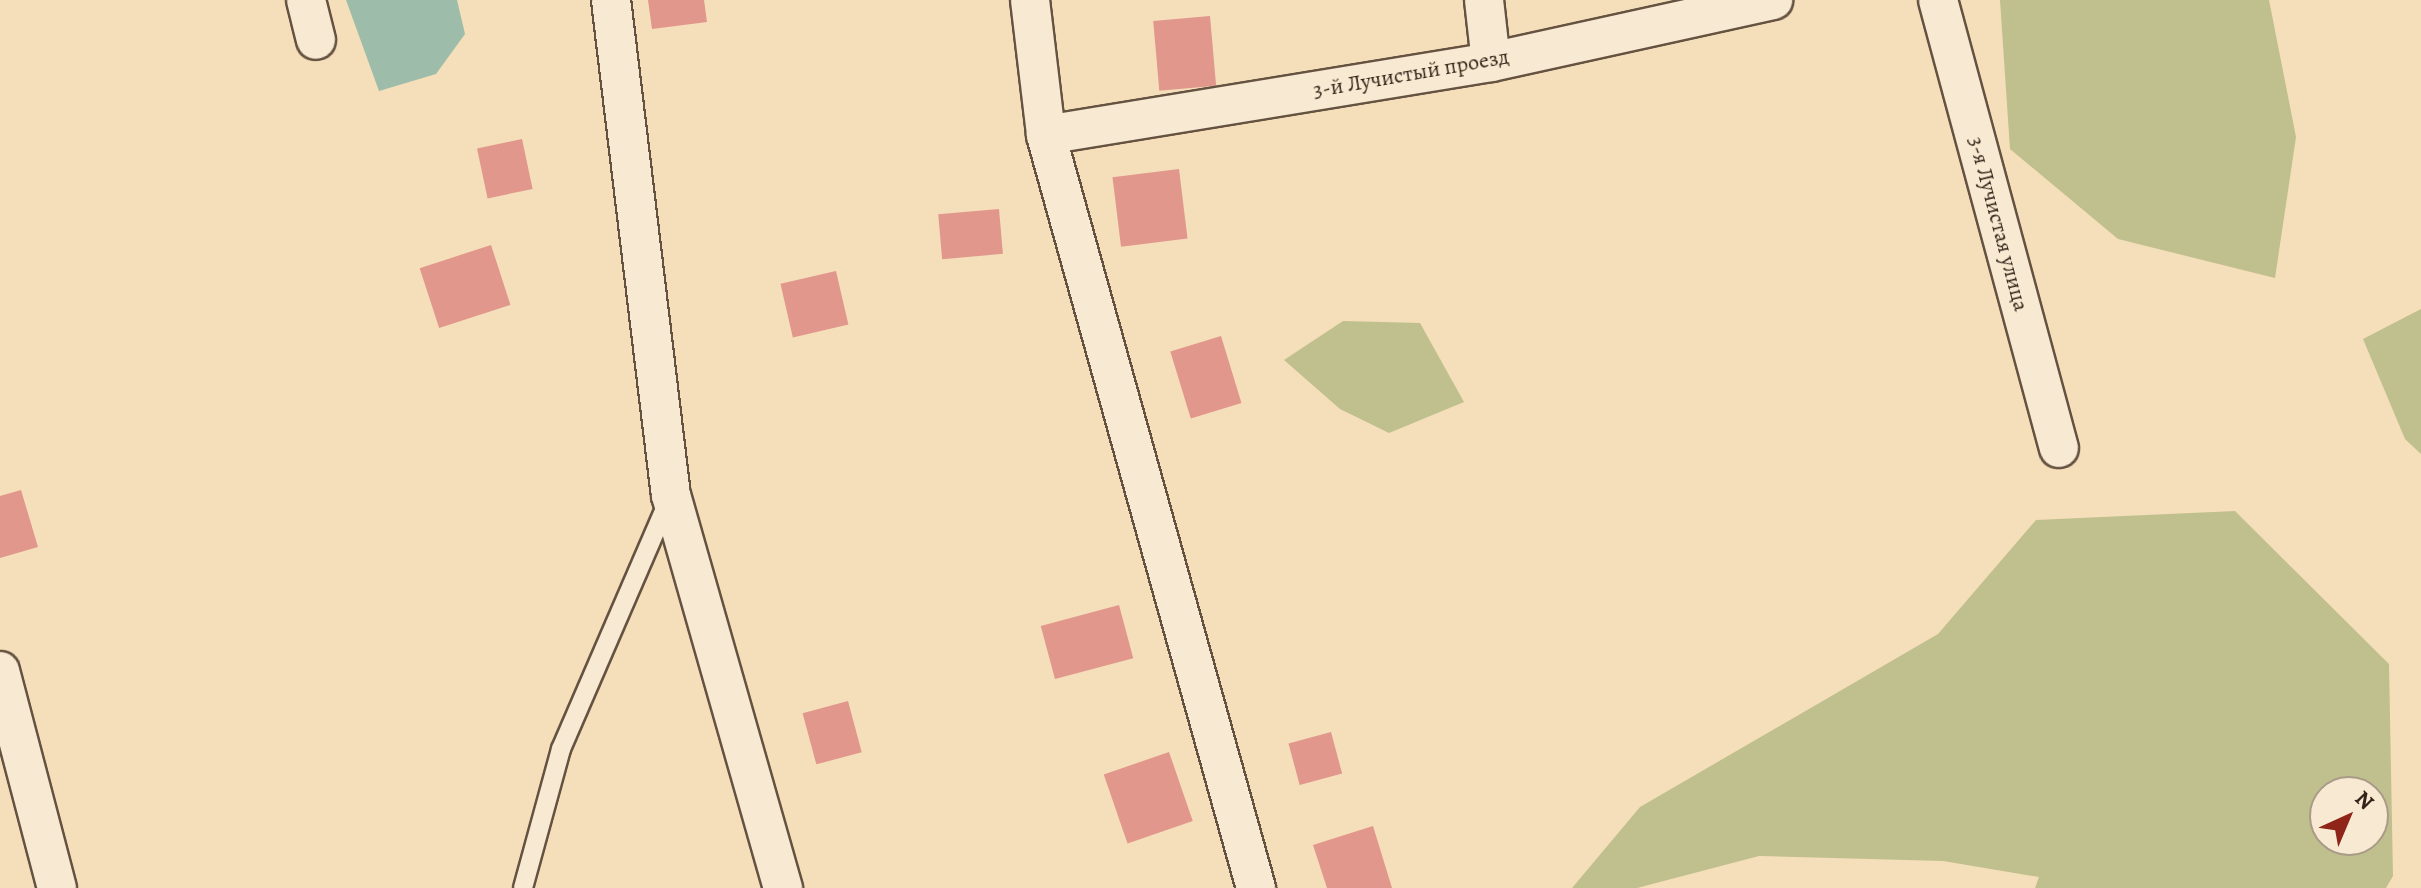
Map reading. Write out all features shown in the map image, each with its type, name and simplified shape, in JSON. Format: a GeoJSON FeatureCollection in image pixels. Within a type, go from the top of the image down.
{"type":"FeatureCollection","features":[{"type":"Feature","properties":{"kind":"street"},"geometry":{"type":"LineString","coordinates":[[306,0],[316,40]]}},
{"type":"Feature","properties":{"kind":"street"},"geometry":{"type":"LineString","coordinates":[[611,0],[671,495],[783,888]]}},
{"type":"Feature","properties":{"kind":"street"},"geometry":{"type":"LineString","coordinates":[[1030,0],[1046,135],[1256,888]]}},
{"type":"Feature","properties":{"kind":"street"},"geometry":{"type":"LineString","coordinates":[[1484,0],[1491,62]]}},
{"type":"Feature","properties":{"kind":"street","name":"3-й Лучистый проезд"},"geometry":{"type":"LineString","coordinates":[[1046,135],[1491,62],[1773,0]]}},
{"type":"Feature","properties":{"kind":"street","name":"3-я Лучистая улица"},"geometry":{"type":"LineString","coordinates":[[1938,0],[2059,448]]}},
{"type":"Feature","properties":{"kind":"street"},"geometry":{"type":"LineString","coordinates":[[0,671],[57,888]]}},
{"type":"Feature","properties":{"kind":"lane"},"geometry":{"type":"LineString","coordinates":[[523,888],[561,749],[671,495]]}},
{"type":"Feature","properties":{"kind":"green space"},"geometry":{"type":"Polygon","coordinates":[[[2000,0],[2269,0],[2296,137],[2275,278],[2118,239],[2010,149],[2000,0]]]}},
{"type":"Feature","properties":{"kind":"green space"},"geometry":{"type":"Polygon","coordinates":[[[2421,309],[2421,454],[2405,439],[2363,339],[2421,309]]]}},
{"type":"Feature","properties":{"kind":"green space"},"geometry":{"type":"Polygon","coordinates":[[[1343,321],[1420,323],[1464,402],[1389,433],[1340,409],[1284,360],[1343,321]]]}},
{"type":"Feature","properties":{"kind":"green space"},"geometry":{"type":"Polygon","coordinates":[[[2235,511],[2389,664],[2393,876],[2386,888],[2035,888],[2039,877],[1943,861],[1759,856],[1637,888],[1572,888],[1640,807],[1938,634],[2036,520],[2235,511]]]}},
{"type":"Feature","properties":{"kind":"shaded area"},"geometry":{"type":"Polygon","coordinates":[[[346,0],[457,0],[465,34],[436,74],[379,91],[346,0]]]}},
{"type":"Feature","properties":{"kind":"building"},"geometry":{"type":"Polygon","coordinates":[[[648,0],[704,0],[707,22],[652,29],[648,0]]]}},
{"type":"Feature","properties":{"kind":"building"},"geometry":{"type":"Polygon","coordinates":[[[1210,16],[1216,86],[1159,91],[1153,21],[1210,16]]]}},
{"type":"Feature","properties":{"kind":"building"},"geometry":{"type":"Polygon","coordinates":[[[522,139],[533,189],[488,198],[477,149],[522,139]]]}},
{"type":"Feature","properties":{"kind":"building"},"geometry":{"type":"Polygon","coordinates":[[[1179,169],[1188,238],[1121,247],[1112,177],[1179,169]]]}},
{"type":"Feature","properties":{"kind":"building"},"geometry":{"type":"Polygon","coordinates":[[[999,209],[1003,254],[942,259],[938,214],[999,209]]]}},
{"type":"Feature","properties":{"kind":"building"},"geometry":{"type":"Polygon","coordinates":[[[491,245],[510,305],[439,328],[420,268],[491,245]]]}},
{"type":"Feature","properties":{"kind":"building"},"geometry":{"type":"Polygon","coordinates":[[[836,271],[848,325],[793,337],[780,284],[836,271]]]}},
{"type":"Feature","properties":{"kind":"building"},"geometry":{"type":"Polygon","coordinates":[[[1221,336],[1241,403],[1191,418],[1170,351],[1221,336]]]}},
{"type":"Feature","properties":{"kind":"building"},"geometry":{"type":"Polygon","coordinates":[[[21,490],[38,547],[0,558],[0,496],[21,490]]]}},
{"type":"Feature","properties":{"kind":"building"},"geometry":{"type":"Polygon","coordinates":[[[1119,605],[1133,658],[1055,679],[1041,626],[1119,605]]]}},
{"type":"Feature","properties":{"kind":"building"},"geometry":{"type":"Polygon","coordinates":[[[848,701],[862,752],[816,764],[803,713],[848,701]]]}},
{"type":"Feature","properties":{"kind":"building"},"geometry":{"type":"Polygon","coordinates":[[[1331,732],[1342,774],[1300,785],[1288,743],[1331,732]]]}},
{"type":"Feature","properties":{"kind":"building"},"geometry":{"type":"Polygon","coordinates":[[[1169,752],[1193,821],[1128,843],[1104,774],[1169,752]]]}},
{"type":"Feature","properties":{"kind":"building"},"geometry":{"type":"Polygon","coordinates":[[[1373,826],[1392,888],[1327,888],[1313,845],[1373,826]]]}}]}
